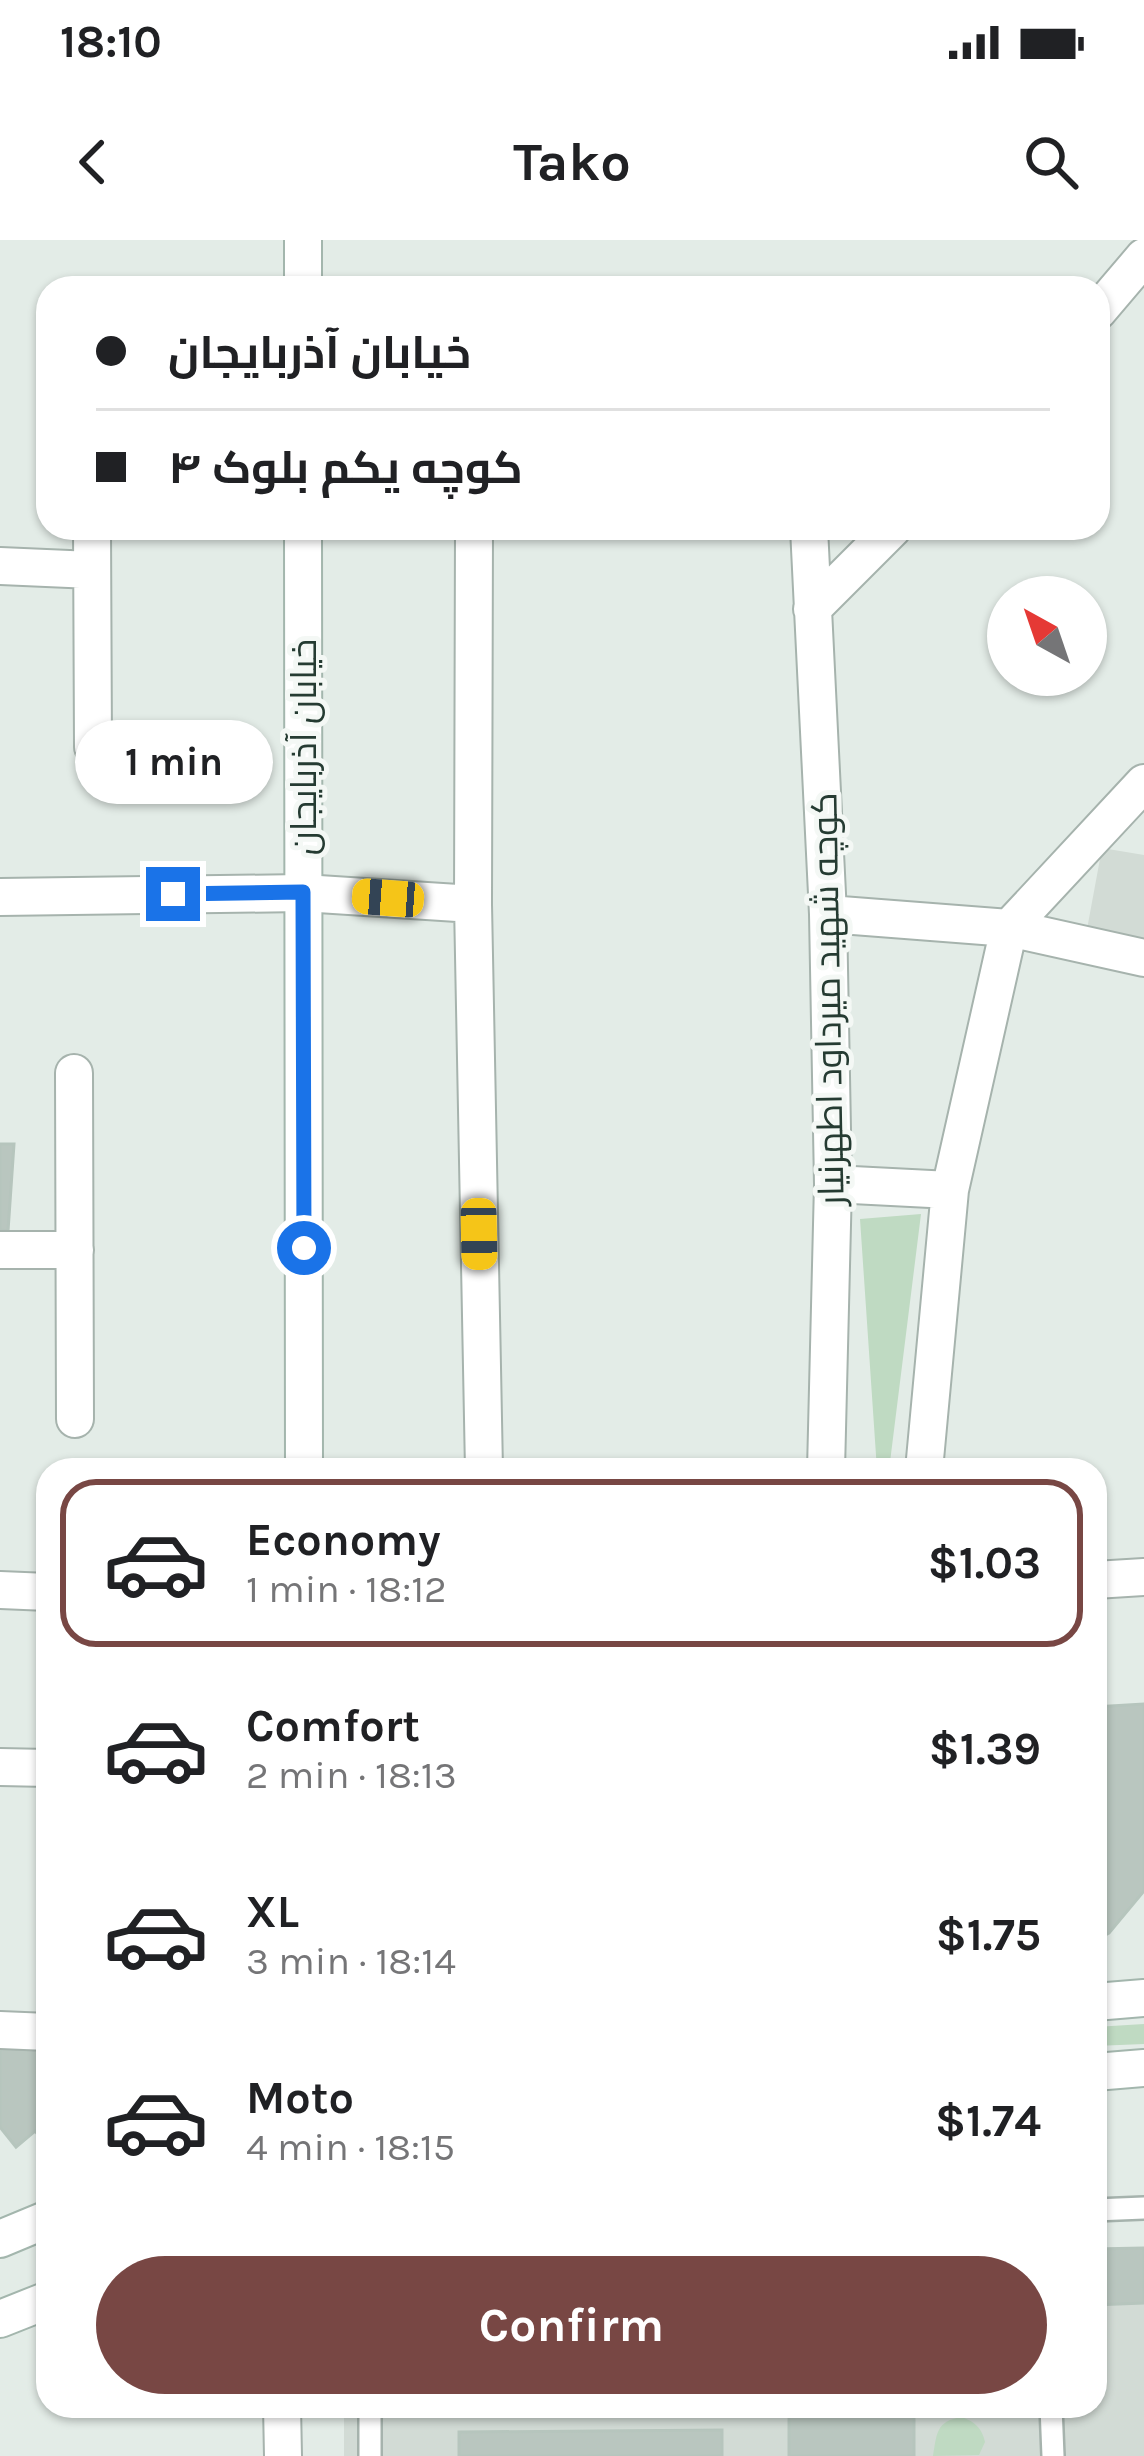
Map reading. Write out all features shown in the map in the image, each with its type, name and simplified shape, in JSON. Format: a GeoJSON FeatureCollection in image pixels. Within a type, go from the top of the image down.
{"type":"FeatureCollection","features":[{"type":"Feature","properties":{"kind":"street"},"geometry":{"type":"LineString","coordinates":[[303,240],[303,276]]}},
{"type":"Feature","properties":{"kind":"street"},"geometry":{"type":"LineString","coordinates":[[1110,296],[1144,257]]}},
{"type":"Feature","properties":{"kind":"street"},"geometry":{"type":"LineString","coordinates":[[92,540],[93,747]]}},
{"type":"Feature","properties":{"kind":"street","name":"خیابان آذربایجان"},"geometry":{"type":"LineString","coordinates":[[303,540],[304,1458]]}},
{"type":"Feature","properties":{"kind":"street"},"geometry":{"type":"LineString","coordinates":[[474,540],[473,904],[484,1458]]}},
{"type":"Feature","properties":{"kind":"street","name":"کوچه شهید میرداود اطهرنیار"},"geometry":{"type":"LineString","coordinates":[[809,540],[828,914],[833,1184],[826,1458]]}},
{"type":"Feature","properties":{"kind":"street"},"geometry":{"type":"LineString","coordinates":[[812,609],[881,540]]}},
{"type":"Feature","properties":{"kind":"street"},"geometry":{"type":"LineString","coordinates":[[0,566],[92,571]]}},
{"type":"Feature","properties":{"kind":"street"},"geometry":{"type":"LineString","coordinates":[[925,1458],[950,1190],[1009,928],[1144,783]]}},
{"type":"Feature","properties":{"kind":"street"},"geometry":{"type":"LineString","coordinates":[[0,896],[303,892],[473,904]]}},
{"type":"Feature","properties":{"kind":"street"},"geometry":{"type":"LineString","coordinates":[[828,914],[1009,928],[1144,958]]}},
{"type":"Feature","properties":{"kind":"street"},"geometry":{"type":"LineString","coordinates":[[74,1072],[75,1419]]}},
{"type":"Feature","properties":{"kind":"street"},"geometry":{"type":"LineString","coordinates":[[833,1184],[950,1190]]}},
{"type":"Feature","properties":{"kind":"street"},"geometry":{"type":"LineString","coordinates":[[0,1250],[75,1250]]}},
{"type":"Feature","properties":{"kind":"street"},"geometry":{"type":"LineString","coordinates":[[1107,1579],[1144,1577]]}},
{"type":"Feature","properties":{"kind":"street"},"geometry":{"type":"LineString","coordinates":[[0,1590],[36,1592]]}},
{"type":"Feature","properties":{"kind":"street"},"geometry":{"type":"LineString","coordinates":[[0,1767],[36,1768]]}},
{"type":"Feature","properties":{"kind":"street"},"geometry":{"type":"LineString","coordinates":[[1107,2001],[1144,1998]]}},
{"type":"Feature","properties":{"kind":"street"},"geometry":{"type":"LineString","coordinates":[[0,2030],[36,2032]]}},
{"type":"Feature","properties":{"kind":"street"},"geometry":{"type":"LineString","coordinates":[[1107,2071],[1144,2068]]}},
{"type":"Feature","properties":{"kind":"street"},"geometry":{"type":"LineString","coordinates":[[0,2239],[36,2224]]}},
{"type":"Feature","properties":{"kind":"street"},"geometry":{"type":"LineString","coordinates":[[0,2319],[36,2305]]}},
{"type":"Feature","properties":{"kind":"street"},"geometry":{"type":"LineString","coordinates":[[282,2418],[283,2456]]}},
{"type":"Feature","properties":{"kind":"lane"},"geometry":{"type":"LineString","coordinates":[[1107,2210],[1144,2208]]}},
{"type":"Feature","properties":{"kind":"lane"},"geometry":{"type":"LineString","coordinates":[[370,2418],[370,2456]]}},
{"type":"Feature","properties":{"kind":"lane"},"geometry":{"type":"LineString","coordinates":[[1051,2418],[1053,2456]]}},
{"type":"Feature","properties":{"kind":"shaded area"},"geometry":{"type":"Polygon","coordinates":[[[1102,848],[1144,855],[1144,950],[1085,940],[1102,848]]]}},
{"type":"Feature","properties":{"kind":"shaded area"},"geometry":{"type":"Polygon","coordinates":[[[1144,2248],[1144,2456],[344,2456],[344,2418],[1107,2418],[1107,2249],[1144,2248]]]}},
{"type":"Feature","properties":{"kind":"green space"},"geometry":{"type":"Polygon","coordinates":[[[921,1214],[890,1458],[876,1458],[860,1219],[921,1214]]]}},
{"type":"Feature","properties":{"kind":"green space"},"geometry":{"type":"Polygon","coordinates":[[[1144,2024],[1144,2044],[1107,2046],[1107,2026],[1144,2024]]]}},
{"type":"Feature","properties":{"kind":"green space"},"geometry":{"type":"Polygon","coordinates":[[[964,2418],[982,2433],[985,2442],[979,2455],[933,2456],[942,2425],[964,2418]]]}},
{"type":"Feature","properties":{"kind":"building"},"geometry":{"type":"Polygon","coordinates":[[[0,1144],[14,1144],[8,1231],[0,1230],[0,1144]]]}},
{"type":"Feature","properties":{"kind":"building"},"geometry":{"type":"Polygon","coordinates":[[[1144,1704],[1144,1891],[1107,1934],[1107,1706],[1144,1704]]]}},
{"type":"Feature","properties":{"kind":"building"},"geometry":{"type":"Polygon","coordinates":[[[36,2042],[36,2132],[16,2147],[0,2127],[0,2043],[36,2042]]]}},
{"type":"Feature","properties":{"kind":"building"},"geometry":{"type":"Polygon","coordinates":[[[1144,2248],[1144,2303],[1107,2305],[1107,2249],[1144,2248]]]}},
{"type":"Feature","properties":{"kind":"building"},"geometry":{"type":"Polygon","coordinates":[[[789,2418],[914,2418],[914,2456],[789,2456],[789,2418]]]}},
{"type":"Feature","properties":{"kind":"building"},"geometry":{"type":"Polygon","coordinates":[[[722,2430],[722,2456],[459,2456],[459,2432],[722,2430]]]}},
{"type":"Feature","properties":{"kind":"route"},"geometry":{"type":"LineString","coordinates":[[173,894],[303,892],[304,1248]]}}]}
